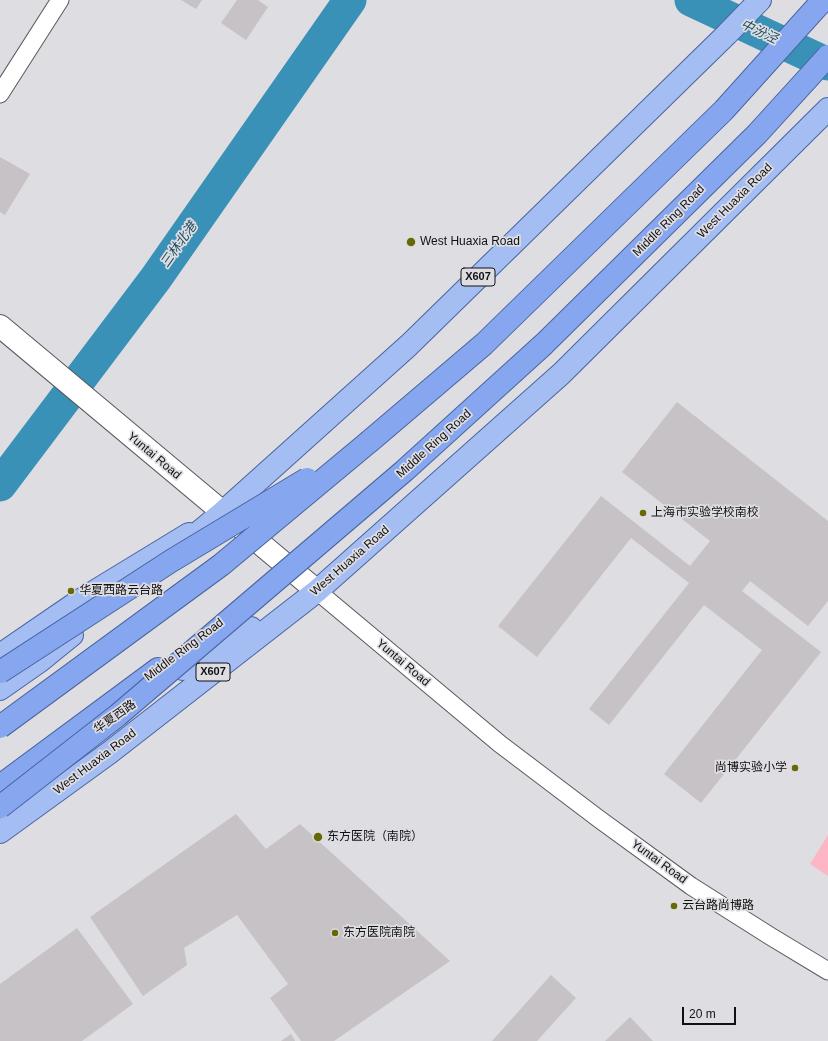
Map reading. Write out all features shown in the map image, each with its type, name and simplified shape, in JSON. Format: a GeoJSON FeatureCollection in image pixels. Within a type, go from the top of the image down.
{"type":"FeatureCollection","features":[{"type":"Feature","properties":{"kind":"highway"},"geometry":{"type":"LineString","coordinates":[[0,727],[221,565],[490,339],[724,110],[823,0]]}},
{"type":"Feature","properties":{"kind":"highway","name":"Middle Ring Road"},"geometry":{"type":"LineString","coordinates":[[0,786],[260,593],[404,471],[544,344],[757,134],[828,56]]}},
{"type":"Feature","properties":{"kind":"highway"},"geometry":{"type":"LineString","coordinates":[[0,672],[171,562],[370,441]]}},
{"type":"Feature","properties":{"kind":"highway"},"geometry":{"type":"LineString","coordinates":[[0,807],[118,716],[260,593]]}},
{"type":"Feature","properties":{"kind":"main road","name":"X607"},"geometry":{"type":"LineString","coordinates":[[0,689],[40,661],[222,513],[409,344],[728,34],[760,0]]}},
{"type":"Feature","properties":{"kind":"main road","name":"West Huaxia Road"},"geometry":{"type":"LineString","coordinates":[[0,832],[109,753],[317,591],[561,374],[828,109]]}},
{"type":"Feature","properties":{"kind":"main road"},"geometry":{"type":"LineString","coordinates":[[0,655],[79,601],[222,513]]}},
{"type":"Feature","properties":{"kind":"main road","name":"华夏西路"},"geometry":{"type":"LineString","coordinates":[[0,799],[197,659],[317,591]]}},
{"type":"Feature","properties":{"kind":"street"},"geometry":{"type":"LineString","coordinates":[[0,94],[60,0]]}},
{"type":"Feature","properties":{"kind":"street","name":"Yuntai Road"},"geometry":{"type":"LineString","coordinates":[[0,326],[500,744],[691,886],[828,971]]}},
{"type":"Feature","properties":{"kind":"shaded area"},"geometry":{"type":"Polygon","coordinates":[[[828,835],[828,876],[810,864],[828,835]]]}},
{"type":"Feature","properties":{"kind":"building"},"geometry":{"type":"Polygon","coordinates":[[[181,0],[202,0],[196,9],[181,0]]]}},
{"type":"Feature","properties":{"kind":"building"},"geometry":{"type":"Polygon","coordinates":[[[237,0],[258,0],[268,7],[246,40],[221,23],[237,0]]]}},
{"type":"Feature","properties":{"kind":"building"},"geometry":{"type":"Polygon","coordinates":[[[0,157],[30,174],[5,215],[0,212],[0,157]]]}},
{"type":"Feature","properties":{"kind":"building"},"geometry":{"type":"Polygon","coordinates":[[[677,402],[828,521],[828,601],[808,626],[750,581],[742,591],[821,652],[701,803],[664,774],[762,650],[704,605],[609,725],[589,709],[689,583],[631,538],[537,657],[498,626],[601,496],[690,566],[710,541],[622,472],[677,402]]]}},
{"type":"Feature","properties":{"kind":"building","name":"东方医院南院"},"geometry":{"type":"Polygon","coordinates":[[[236,814],[266,849],[300,824],[450,961],[334,1041],[301,1041],[270,998],[288,984],[237,915],[184,948],[187,965],[143,996],[90,917],[236,814]]]}},
{"type":"Feature","properties":{"kind":"building"},"geometry":{"type":"Polygon","coordinates":[[[77,928],[133,1004],[82,1041],[0,1041],[0,984],[77,928]]]}},
{"type":"Feature","properties":{"kind":"building"},"geometry":{"type":"Polygon","coordinates":[[[551,975],[576,998],[537,1041],[492,1041],[551,975]]]}},
{"type":"Feature","properties":{"kind":"building"},"geometry":{"type":"Polygon","coordinates":[[[630,1017],[653,1041],[605,1041],[630,1017]]]}},
{"type":"Feature","properties":{"kind":"building"},"geometry":{"type":"Polygon","coordinates":[[[291,1034],[295,1041],[281,1041],[291,1034]]]}},
{"type":"Feature","properties":{"kind":"waterway","name":"三林北港"},"geometry":{"type":"LineString","coordinates":[[0,485],[156,278],[350,0]]}},
{"type":"Feature","properties":{"kind":"waterway","name":"中汾泾"},"geometry":{"type":"LineString","coordinates":[[691,0],[828,64]]}},
{"type":"Feature","properties":{"kind":"place","name":"West Huaxia Road"},"geometry":{"type":"Point","coordinates":[411,242]}},
{"type":"Feature","properties":{"kind":"place","name":"上海市实验学校南校"},"geometry":{"type":"Point","coordinates":[643,513]}},
{"type":"Feature","properties":{"kind":"place","name":"华夏西路云台路"},"geometry":{"type":"Point","coordinates":[71,591]}},
{"type":"Feature","properties":{"kind":"place","name":"尚博实验小学"},"geometry":{"type":"Point","coordinates":[795,768]}},
{"type":"Feature","properties":{"kind":"place","name":"东方医院（南院）"},"geometry":{"type":"Point","coordinates":[318,837]}},
{"type":"Feature","properties":{"kind":"place","name":"云台路尚博路"},"geometry":{"type":"Point","coordinates":[674,906]}},
{"type":"Feature","properties":{"kind":"place","name":"东方医院南院"},"geometry":{"type":"Point","coordinates":[335,933]}}]}
